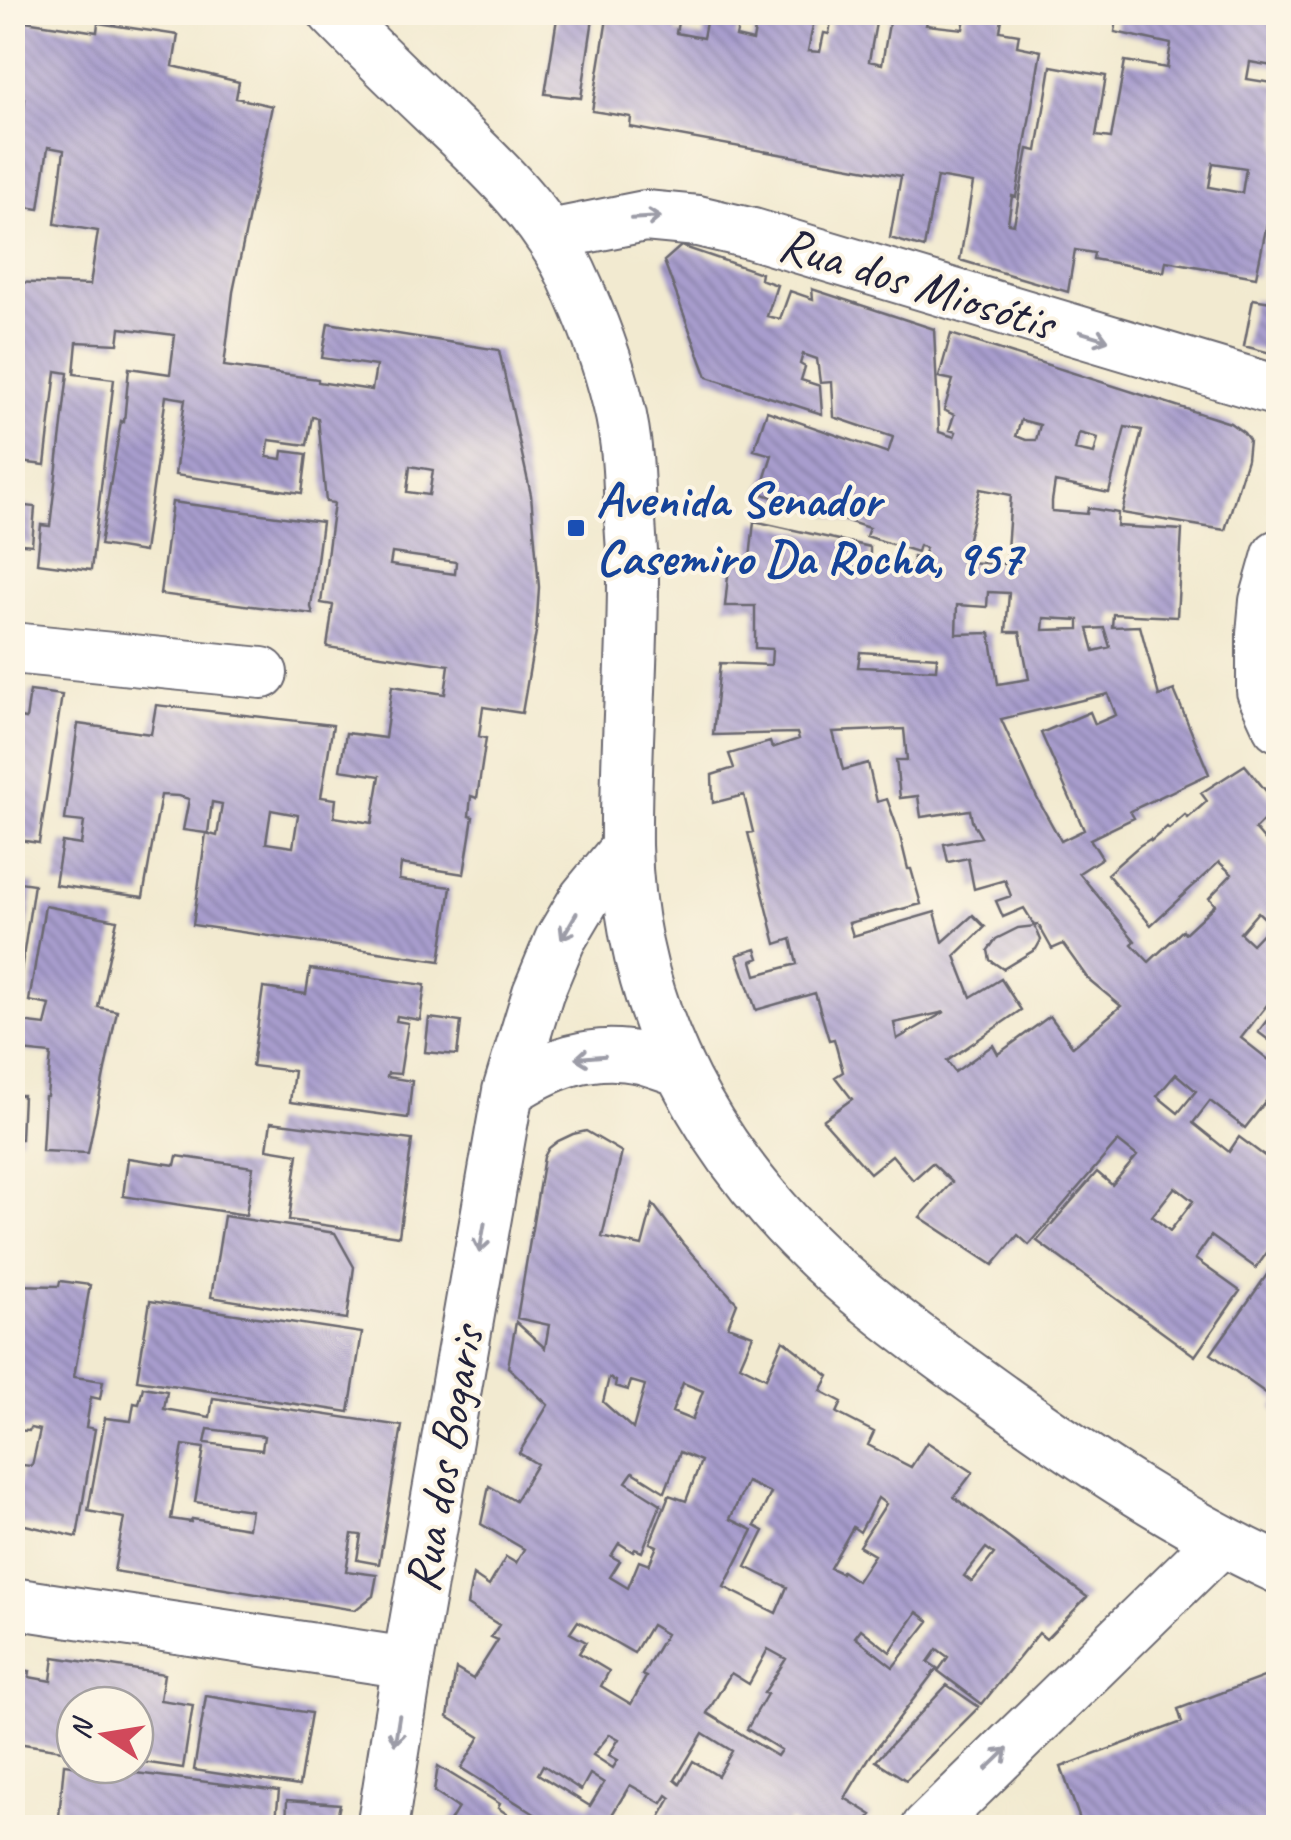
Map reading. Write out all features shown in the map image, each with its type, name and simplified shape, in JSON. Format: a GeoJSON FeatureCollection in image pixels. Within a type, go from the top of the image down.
{"type":"FeatureCollection","features":[{"type":"Feature","properties":{"kind":"street"},"geometry":{"type":"LineString","coordinates":[[333,12],[477,152],[550,234],[594,330],[618,404],[628,471],[633,576],[626,848],[635,939],[645,983],[678,1070],[730,1154],[776,1213],[848,1282],[935,1352],[1058,1440],[1220,1541],[1278,1568]]}},
{"type":"Feature","properties":{"kind":"street","name":"Rua dos Miosótis"},"geometry":{"type":"LineString","coordinates":[[550,234],[645,216],[698,220],[1278,391]]}},
{"type":"Feature","properties":{"kind":"street"},"geometry":{"type":"LineString","coordinates":[[1278,555],[1262,634],[1262,691],[1278,726]]}},
{"type":"Feature","properties":{"kind":"street"},"geometry":{"type":"LineString","coordinates":[[12,648],[262,673]]}},
{"type":"Feature","properties":{"kind":"street","name":"Rua dos Bogaris"},"geometry":{"type":"LineString","coordinates":[[382,1828],[508,1091],[538,993],[560,940],[585,898],[626,848]]}},
{"type":"Feature","properties":{"kind":"street"},"geometry":{"type":"LineString","coordinates":[[508,1091],[546,1068],[584,1056],[640,1058],[678,1070]]}},
{"type":"Feature","properties":{"kind":"street"},"geometry":{"type":"LineString","coordinates":[[927,1828],[1220,1541]]}},
{"type":"Feature","properties":{"kind":"street"},"geometry":{"type":"LineString","coordinates":[[12,1603],[408,1662]]}},
{"type":"Feature","properties":{"kind":"building"},"geometry":{"type":"Polygon","coordinates":[[[558,12],[594,12],[581,98],[545,94],[558,12]]]}},
{"type":"Feature","properties":{"kind":"building"},"geometry":{"type":"Polygon","coordinates":[[[608,12],[680,12],[676,33],[703,38],[708,12],[741,12],[736,37],[753,41],[758,12],[802,12],[815,15],[808,51],[820,52],[824,33],[829,34],[832,15],[878,12],[869,61],[882,64],[891,12],[929,12],[926,25],[963,29],[966,12],[1003,12],[1000,31],[1019,34],[1017,46],[1041,51],[1016,197],[1012,196],[1008,223],[1014,224],[1028,149],[1037,151],[1051,66],[1106,76],[1096,136],[1111,138],[1125,61],[1167,68],[1171,44],[1115,32],[1118,12],[1278,12],[1278,67],[1250,62],[1247,79],[1278,84],[1278,226],[1267,224],[1256,277],[1166,261],[1164,272],[1093,259],[1094,253],[1075,250],[1068,292],[960,260],[973,183],[937,177],[924,248],[890,238],[901,176],[630,127],[631,117],[592,111],[608,12]],[[1213,163],[1209,187],[1242,193],[1246,168],[1213,163]]]}},
{"type":"Feature","properties":{"kind":"building"},"geometry":{"type":"Polygon","coordinates":[[[12,19],[97,32],[98,23],[178,35],[173,66],[239,82],[236,98],[272,106],[233,292],[224,366],[372,390],[376,366],[322,358],[328,323],[499,350],[531,495],[539,587],[536,632],[522,713],[483,707],[479,736],[486,738],[477,798],[471,796],[469,816],[473,817],[464,874],[401,864],[399,880],[451,887],[440,961],[193,925],[206,833],[183,830],[189,799],[179,796],[161,795],[143,897],[55,885],[62,842],[81,845],[84,822],[65,820],[78,724],[151,734],[156,705],[333,725],[321,797],[336,799],[334,817],[372,823],[380,776],[340,770],[346,733],[385,738],[392,686],[445,694],[449,665],[327,647],[333,605],[321,603],[334,503],[326,502],[318,418],[312,417],[307,445],[269,440],[267,457],[282,459],[283,451],[307,454],[302,493],[175,475],[185,399],[166,396],[144,552],[100,545],[121,421],[124,422],[129,368],[170,374],[175,335],[120,328],[118,344],[77,342],[74,374],[114,379],[91,570],[37,563],[41,525],[50,526],[68,373],[56,371],[45,465],[12,461],[12,387],[19,331],[12,331],[12,282],[90,285],[98,231],[55,224],[64,150],[48,147],[39,209],[12,205],[12,126],[21,127],[25,99],[12,97],[12,19]],[[410,466],[407,492],[429,495],[433,470],[410,466]],[[392,553],[390,565],[455,574],[456,562],[392,553]],[[212,802],[208,833],[217,836],[222,804],[212,802]],[[271,810],[266,843],[293,847],[298,815],[271,810]]]}},
{"type":"Feature","properties":{"kind":"building"},"geometry":{"type":"Polygon","coordinates":[[[681,246],[761,273],[760,279],[777,285],[767,316],[780,319],[790,291],[813,299],[812,289],[934,329],[939,432],[954,437],[956,432],[949,430],[954,415],[944,410],[953,380],[939,377],[951,334],[1230,423],[1249,440],[1225,530],[1122,513],[1142,430],[1125,427],[1109,493],[1055,482],[1052,501],[1052,511],[1087,514],[1088,508],[1118,513],[1117,526],[1182,530],[1177,617],[1113,614],[1112,627],[1140,626],[1159,696],[1174,690],[1209,774],[1130,811],[1134,818],[1090,839],[1102,858],[1079,873],[1149,962],[1215,905],[1209,898],[1232,874],[1219,862],[1151,925],[1107,874],[1139,846],[1185,815],[1188,818],[1207,801],[1201,793],[1245,765],[1278,806],[1255,829],[1278,856],[1278,991],[1241,1038],[1278,1067],[1278,1103],[1270,1096],[1245,1128],[1210,1101],[1193,1123],[1229,1152],[1239,1137],[1278,1166],[1278,1237],[1256,1268],[1211,1236],[1195,1259],[1240,1291],[1195,1356],[1037,1241],[1097,1172],[1112,1185],[1137,1156],[1118,1141],[1029,1245],[1018,1235],[993,1265],[920,1217],[952,1182],[932,1163],[913,1180],[892,1155],[870,1173],[823,1120],[852,1099],[835,1077],[843,1072],[815,993],[756,1010],[737,955],[756,949],[759,958],[752,961],[756,975],[797,964],[791,939],[776,944],[748,833],[753,832],[744,795],[713,803],[712,775],[734,768],[729,754],[770,742],[772,748],[799,739],[797,733],[713,735],[720,663],[771,665],[772,649],[755,648],[755,606],[725,606],[730,556],[750,559],[754,521],[870,547],[870,566],[914,565],[913,557],[922,559],[926,548],[919,545],[917,552],[866,536],[869,528],[760,493],[772,455],[754,450],[767,411],[888,453],[893,437],[834,417],[832,382],[820,383],[817,359],[803,354],[801,380],[820,386],[822,414],[707,377],[664,261],[681,246]],[[1021,420],[1016,436],[1036,440],[1040,425],[1021,420]],[[1079,433],[1075,450],[1094,454],[1098,438],[1079,433]],[[980,489],[962,562],[1006,564],[1011,495],[980,489]],[[988,592],[987,607],[957,605],[956,634],[990,633],[998,684],[1029,679],[1020,632],[1006,632],[1009,593],[988,592]],[[1044,618],[1043,630],[1079,629],[1079,620],[1044,618]],[[1104,628],[1088,629],[1094,651],[1110,647],[1104,628]],[[860,652],[858,667],[936,670],[937,657],[860,652]],[[1108,694],[1001,719],[1061,841],[1084,830],[1041,733],[1090,712],[1095,724],[1116,715],[1108,694]],[[904,729],[833,732],[843,770],[868,763],[877,802],[887,799],[921,904],[849,923],[853,936],[935,912],[943,942],[973,915],[985,927],[955,956],[971,997],[1001,979],[1021,1010],[947,1061],[955,1072],[993,1045],[998,1054],[1050,1016],[1073,1047],[1121,1006],[1088,979],[1063,944],[1052,949],[1024,908],[1003,917],[996,901],[1011,896],[1005,880],[974,889],[968,858],[948,862],[944,844],[981,837],[970,810],[921,817],[918,796],[900,798],[896,760],[907,760],[904,729]],[[1258,912],[1240,933],[1252,944],[1271,924],[1258,912]],[[945,1012],[894,1023],[897,1039],[945,1012]],[[1176,1074],[1157,1096],[1178,1113],[1196,1091],[1176,1074]],[[1175,1187],[1152,1216],[1170,1231],[1193,1201],[1175,1187]]]}},
{"type":"Feature","properties":{"kind":"building"},"geometry":{"type":"Polygon","coordinates":[[[1276,270],[1278,355],[1244,346],[1253,299],[1271,302],[1276,270]]]}},
{"type":"Feature","properties":{"kind":"building"},"geometry":{"type":"Polygon","coordinates":[[[172,502],[322,522],[313,614],[160,594],[172,502]]]}},
{"type":"Feature","properties":{"kind":"building"},"geometry":{"type":"Polygon","coordinates":[[[15,505],[35,507],[32,545],[12,543],[15,505]]]}},
{"type":"Feature","properties":{"kind":"building"},"geometry":{"type":"Polygon","coordinates":[[[30,691],[62,695],[39,843],[12,839],[12,717],[26,719],[30,691]]]}},
{"type":"Feature","properties":{"kind":"building"},"geometry":{"type":"Polygon","coordinates":[[[12,881],[34,884],[15,1011],[12,1011],[12,881]]]}},
{"type":"Feature","properties":{"kind":"building"},"geometry":{"type":"Polygon","coordinates":[[[45,906],[117,920],[98,1007],[117,1011],[88,1153],[42,1151],[51,1054],[12,1050],[12,1021],[45,1025],[50,1005],[29,1001],[45,906]]]}},
{"type":"Feature","properties":{"kind":"building"},"geometry":{"type":"Polygon","coordinates":[[[1035,926],[1041,940],[1036,949],[1003,969],[990,960],[988,950],[996,939],[1018,928],[1035,926]]]}},
{"type":"Feature","properties":{"kind":"building"},"geometry":{"type":"Polygon","coordinates":[[[310,969],[425,985],[420,1020],[397,1016],[396,1021],[408,1023],[400,1074],[388,1073],[387,1077],[412,1081],[408,1118],[290,1102],[294,1071],[252,1066],[263,988],[306,994],[310,969]]]}},
{"type":"Feature","properties":{"kind":"building"},"geometry":{"type":"Polygon","coordinates":[[[1278,1006],[1278,1047],[1258,1032],[1278,1006]]]}},
{"type":"Feature","properties":{"kind":"building"},"geometry":{"type":"Polygon","coordinates":[[[429,1018],[461,1022],[457,1055],[425,1052],[429,1018]]]}},
{"type":"Feature","properties":{"kind":"building"},"geometry":{"type":"Polygon","coordinates":[[[12,1095],[23,1095],[21,1139],[12,1139],[12,1095]]]}},
{"type":"Feature","properties":{"kind":"building"},"geometry":{"type":"Polygon","coordinates":[[[271,1122],[412,1140],[399,1236],[289,1220],[298,1154],[267,1149],[271,1122]]]}},
{"type":"Feature","properties":{"kind":"building"},"geometry":{"type":"Polygon","coordinates":[[[586,1131],[622,1152],[602,1237],[642,1246],[653,1204],[683,1244],[737,1303],[728,1326],[753,1335],[740,1365],[766,1378],[783,1340],[829,1376],[821,1391],[842,1402],[837,1413],[874,1432],[868,1445],[911,1467],[927,1442],[973,1472],[954,1497],[1087,1597],[1046,1639],[1039,1633],[982,1704],[938,1671],[948,1657],[937,1649],[928,1662],[937,1668],[869,1758],[845,1798],[872,1815],[859,1828],[841,1828],[831,1821],[827,1828],[801,1828],[789,1820],[785,1828],[654,1828],[671,1798],[667,1795],[662,1803],[630,1785],[610,1818],[624,1828],[557,1828],[461,1768],[480,1737],[448,1717],[456,1669],[473,1679],[498,1640],[491,1637],[499,1625],[467,1605],[473,1575],[489,1586],[506,1557],[516,1563],[524,1549],[481,1524],[489,1486],[515,1501],[537,1464],[519,1453],[548,1405],[508,1367],[516,1322],[545,1348],[549,1325],[517,1318],[544,1157],[549,1148],[586,1131]],[[609,1378],[603,1402],[633,1429],[645,1385],[631,1381],[628,1390],[615,1386],[616,1381],[609,1378]],[[683,1383],[672,1412],[692,1420],[703,1391],[683,1383]],[[680,1452],[665,1492],[633,1472],[626,1482],[661,1504],[642,1552],[633,1552],[619,1543],[611,1556],[620,1561],[610,1577],[628,1588],[639,1561],[649,1565],[657,1546],[650,1543],[669,1495],[686,1501],[701,1461],[680,1452]],[[747,1482],[730,1519],[753,1530],[724,1587],[776,1613],[787,1587],[746,1567],[764,1531],[755,1526],[771,1493],[747,1482]],[[878,1498],[860,1532],[853,1527],[830,1568],[857,1581],[874,1555],[859,1546],[886,1504],[878,1498]],[[986,1548],[964,1576],[972,1582],[994,1554],[986,1548]],[[917,1612],[890,1652],[861,1629],[855,1637],[893,1667],[929,1621],[917,1612]],[[578,1621],[570,1633],[586,1642],[579,1653],[609,1671],[601,1686],[631,1704],[646,1677],[642,1675],[666,1634],[651,1625],[634,1653],[578,1621]],[[768,1649],[749,1684],[731,1673],[707,1713],[777,1756],[781,1750],[747,1729],[786,1659],[768,1649]],[[703,1733],[675,1780],[680,1784],[693,1761],[718,1776],[732,1751],[703,1733]],[[610,1734],[593,1755],[613,1768],[618,1760],[609,1755],[619,1739],[610,1734]],[[543,1765],[538,1774],[590,1806],[604,1783],[590,1774],[581,1790],[543,1765]]]}},
{"type":"Feature","properties":{"kind":"building"},"geometry":{"type":"Polygon","coordinates":[[[177,1156],[253,1167],[246,1215],[123,1196],[128,1158],[175,1165],[177,1156]]]}},
{"type":"Feature","properties":{"kind":"building"},"geometry":{"type":"Polygon","coordinates":[[[224,1216],[335,1233],[354,1267],[347,1319],[211,1297],[224,1216]]]}},
{"type":"Feature","properties":{"kind":"building"},"geometry":{"type":"Polygon","coordinates":[[[1278,1259],[1278,1413],[1272,1408],[1277,1401],[1211,1354],[1278,1259]]]}},
{"type":"Feature","properties":{"kind":"building"},"geometry":{"type":"Polygon","coordinates":[[[60,1281],[90,1285],[74,1377],[103,1381],[100,1399],[91,1397],[86,1427],[95,1429],[77,1537],[12,1522],[22,1465],[32,1466],[40,1430],[12,1430],[12,1285],[59,1286],[60,1281]]]}},
{"type":"Feature","properties":{"kind":"building"},"geometry":{"type":"Polygon","coordinates":[[[150,1301],[362,1333],[349,1412],[137,1380],[150,1301]]]}},
{"type":"Feature","properties":{"kind":"building"},"geometry":{"type":"Polygon","coordinates":[[[143,1387],[167,1391],[164,1409],[210,1417],[213,1398],[402,1426],[379,1564],[357,1560],[361,1535],[352,1534],[346,1571],[377,1575],[373,1596],[355,1610],[114,1571],[124,1518],[88,1511],[105,1418],[131,1421],[134,1403],[139,1404],[143,1387]],[[208,1429],[205,1443],[262,1450],[264,1436],[208,1429]],[[183,1445],[171,1519],[248,1528],[251,1510],[195,1502],[204,1448],[183,1445]]]}},
{"type":"Feature","properties":{"kind":"building"},"geometry":{"type":"Polygon","coordinates":[[[54,1657],[164,1674],[160,1700],[193,1705],[183,1768],[155,1764],[155,1685],[55,1685],[55,1749],[17,1743],[12,1757],[12,1669],[30,1671],[29,1677],[51,1681],[54,1657]]]}},
{"type":"Feature","properties":{"kind":"building"},"geometry":{"type":"Polygon","coordinates":[[[1269,1675],[1278,1701],[1278,1828],[1083,1828],[1061,1767],[1182,1722],[1178,1709],[1269,1675]]]}},
{"type":"Feature","properties":{"kind":"building"},"geometry":{"type":"Polygon","coordinates":[[[947,1685],[979,1707],[906,1780],[876,1761],[947,1685]]]}},
{"type":"Feature","properties":{"kind":"building"},"geometry":{"type":"Polygon","coordinates":[[[206,1696],[311,1713],[299,1786],[194,1770],[206,1696]]]}},
{"type":"Feature","properties":{"kind":"building"},"geometry":{"type":"Polygon","coordinates":[[[438,1766],[500,1804],[498,1808],[528,1828],[446,1828],[458,1808],[434,1792],[438,1766]]]}},
{"type":"Feature","properties":{"kind":"building"},"geometry":{"type":"Polygon","coordinates":[[[155,1775],[279,1791],[275,1828],[58,1828],[62,1785],[155,1785],[155,1775]]]}},
{"type":"Feature","properties":{"kind":"building"},"geometry":{"type":"Polygon","coordinates":[[[287,1800],[340,1804],[335,1828],[286,1828],[287,1800]]]}},
{"type":"Feature","properties":{"kind":"place","name":"Avenida Senador Casemiro Da Rocha, 957"},"geometry":{"type":"Point","coordinates":[576,528]}}]}
